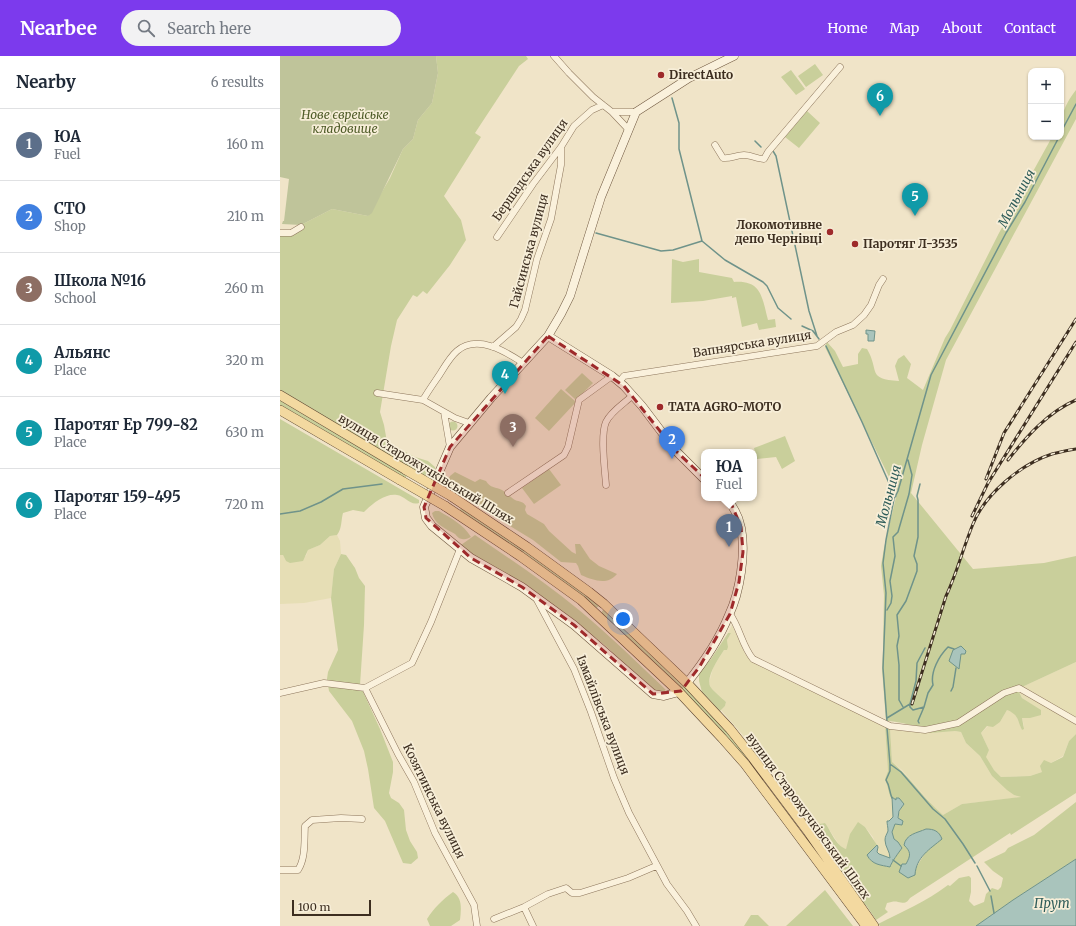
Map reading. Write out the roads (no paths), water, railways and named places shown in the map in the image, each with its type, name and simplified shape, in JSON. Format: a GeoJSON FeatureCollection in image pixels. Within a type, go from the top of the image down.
{"type":"FeatureCollection","features":[{"type":"Feature","properties":{"kind":"main road","name":"вулиця Старожучківський Шлях"},"geometry":{"type":"LineString","coordinates":[[280,395],[460,501],[562,571],[604,604],[687,683],[730,730],[807,830],[868,924]]}},
{"type":"Feature","properties":{"kind":"main road","name":"вулиця Старожучківський Шлях"},"geometry":{"type":"LineString","coordinates":[[280,410],[453,511],[581,600],[679,692],[722,738],[745,764],[868,924]]}},
{"type":"Feature","properties":{"kind":"main road"},"geometry":{"type":"LineString","coordinates":[[453,511],[460,501]]}},
{"type":"Feature","properties":{"kind":"main road"},"geometry":{"type":"LineString","coordinates":[[596,614],[604,604]]}},
{"type":"Feature","properties":{"kind":"main road"},"geometry":{"type":"LineString","coordinates":[[745,764],[753,758]]}},
{"type":"Feature","properties":{"kind":"street"},"geometry":{"type":"LineString","coordinates":[[554,56],[569,73],[612,112],[629,130]]}},
{"type":"Feature","properties":{"kind":"street"},"geometry":{"type":"LineString","coordinates":[[612,112],[636,112],[689,78],[734,56]]}},
{"type":"Feature","properties":{"kind":"street"},"geometry":{"type":"LineString","coordinates":[[715,145],[723,158],[749,155],[757,159],[764,159],[768,152],[840,68]]}},
{"type":"Feature","properties":{"kind":"street","name":"Бершадська вулиця"},"geometry":{"type":"LineString","coordinates":[[497,237],[533,184],[561,147],[574,126],[592,110],[603,105]]}},
{"type":"Feature","properties":{"kind":"street"},"geometry":{"type":"LineString","coordinates":[[450,447],[548,336],[570,296],[601,197],[636,112]]}},
{"type":"Feature","properties":{"kind":"street","name":"Гайсинська вулиця"},"geometry":{"type":"LineString","coordinates":[[493,347],[516,327],[525,310],[537,259],[551,219],[561,165],[561,147]]}},
{"type":"Feature","properties":{"kind":"street"},"geometry":{"type":"LineString","coordinates":[[280,234],[291,233],[301,228]]}},
{"type":"Feature","properties":{"kind":"street","name":"Вапнярська вулиця"},"geometry":{"type":"LineString","coordinates":[[619,382],[624,376],[817,346],[834,333],[853,325],[864,315],[871,305],[883,279]]}},
{"type":"Feature","properties":{"kind":"street"},"geometry":{"type":"LineString","coordinates":[[548,336],[612,376],[619,382],[633,395],[676,452],[701,476]]}},
{"type":"Feature","properties":{"kind":"street"},"geometry":{"type":"LineString","coordinates":[[423,400],[448,361],[457,351],[472,345],[493,347],[510,354],[523,363]]}},
{"type":"Feature","properties":{"kind":"street"},"geometry":{"type":"LineString","coordinates":[[508,493],[564,455],[568,447],[579,400],[612,376]]}},
{"type":"Feature","properties":{"kind":"street"},"geometry":{"type":"LineString","coordinates":[[377,393],[423,400],[469,424]]}},
{"type":"Feature","properties":{"kind":"street"},"geometry":{"type":"LineString","coordinates":[[606,485],[604,429],[606,422],[633,395]]}},
{"type":"Feature","properties":{"kind":"street"},"geometry":{"type":"LineString","coordinates":[[444,412],[450,447]]}},
{"type":"Feature","properties":{"kind":"street","name":"Ізмайлівська вулиця"},"geometry":{"type":"LineString","coordinates":[[450,447],[424,507],[426,518],[432,526],[471,558],[522,587],[535,597],[574,669],[614,778],[629,813],[656,866],[696,926]]}},
{"type":"Feature","properties":{"kind":"street"},"geometry":{"type":"LineString","coordinates":[[687,683],[717,641],[730,614],[739,582],[743,552],[741,527],[729,501]]}},
{"type":"Feature","properties":{"kind":"street"},"geometry":{"type":"LineString","coordinates":[[280,693],[324,683],[365,688],[412,663],[431,622],[460,549]]}},
{"type":"Feature","properties":{"kind":"street"},"geometry":{"type":"LineString","coordinates":[[535,597],[574,625],[653,694],[664,696],[679,692]]}},
{"type":"Feature","properties":{"kind":"street"},"geometry":{"type":"LineString","coordinates":[[730,614],[748,652],[753,659],[890,726],[925,730],[958,723],[1004,693],[1019,688],[1076,721]]}},
{"type":"Feature","properties":{"kind":"street","name":"Козятинська вулиця"},"geometry":{"type":"LineString","coordinates":[[365,688],[414,782],[435,833],[474,905],[477,926]]}},
{"type":"Feature","properties":{"kind":"street"},"geometry":{"type":"LineString","coordinates":[[280,870],[298,870],[304,854],[305,826],[312,820],[341,818],[362,819]]}},
{"type":"Feature","properties":{"kind":"street"},"geometry":{"type":"LineString","coordinates":[[498,920],[548,894],[566,888],[572,893],[580,893],[628,878],[656,866]]}},
{"type":"Feature","properties":{"kind":"street"},"geometry":{"type":"LineString","coordinates":[[524,907],[533,926]]}},
{"type":"Feature","properties":{"kind":"water"},"geometry":{"type":"Polygon","coordinates":[[[866,330],[875,331],[874,341],[868,341],[868,334],[866,334],[866,330]]]}},
{"type":"Feature","properties":{"kind":"water"},"geometry":{"type":"Polygon","coordinates":[[[961,646],[966,651],[965,654],[961,654],[959,669],[949,661],[953,650],[961,646]]]}},
{"type":"Feature","properties":{"kind":"water"},"geometry":{"type":"Polygon","coordinates":[[[892,797],[896,800],[896,798],[899,798],[904,804],[899,811],[898,818],[903,821],[902,825],[895,824],[892,832],[894,839],[902,848],[893,860],[890,867],[874,863],[867,855],[877,845],[877,852],[879,854],[890,858],[885,840],[888,831],[887,821],[893,817],[892,797]]]}},
{"type":"Feature","properties":{"kind":"water"},"geometry":{"type":"Polygon","coordinates":[[[926,829],[936,831],[942,839],[924,854],[918,863],[915,875],[908,878],[899,872],[902,864],[906,864],[909,858],[909,852],[904,845],[905,841],[912,834],[926,829]]]}},
{"type":"Feature","properties":{"kind":"water","name":"Прут"},"geometry":{"type":"Polygon","coordinates":[[[1076,859],[1076,926],[976,926],[1013,900],[1076,859]]]}},
{"type":"Feature","properties":{"kind":"waterway"},"geometry":{"type":"LineString","coordinates":[[672,98],[679,123],[679,149],[702,241],[725,260],[763,282],[767,286],[778,308],[791,319]]}},
{"type":"Feature","properties":{"kind":"waterway","name":"Мольниця"},"geometry":{"type":"LineString","coordinates":[[1064,126],[1076,104]]}},
{"type":"Feature","properties":{"kind":"waterway","name":"Мольниця"},"geometry":{"type":"LineString","coordinates":[[887,722],[883,668],[886,593],[883,563],[894,499],[898,491],[931,375],[1006,233],[1025,202],[1057,140]]}},
{"type":"Feature","properties":{"kind":"waterway"},"geometry":{"type":"LineString","coordinates":[[755,141],[761,147]]}},
{"type":"Feature","properties":{"kind":"waterway"},"geometry":{"type":"LineString","coordinates":[[773,151],[776,156],[809,311],[817,336]]}},
{"type":"Feature","properties":{"kind":"waterway"},"geometry":{"type":"LineString","coordinates":[[596,233],[661,251],[673,250],[702,241]]}},
{"type":"Feature","properties":{"kind":"waterway"},"geometry":{"type":"LineString","coordinates":[[802,326],[813,331],[819,339]]}},
{"type":"Feature","properties":{"kind":"waterway"},"geometry":{"type":"LineString","coordinates":[[826,346],[896,496]]}},
{"type":"Feature","properties":{"kind":"waterway"},"geometry":{"type":"LineString","coordinates":[[887,610],[891,603],[892,596],[890,581],[895,556],[893,537],[898,532],[909,494],[912,475],[908,460]]}},
{"type":"Feature","properties":{"kind":"waterway"},"geometry":{"type":"LineString","coordinates":[[280,514],[300,511],[321,502],[343,489],[382,484]]}},
{"type":"Feature","properties":{"kind":"waterway"},"geometry":{"type":"LineString","coordinates":[[903,707],[899,700],[899,665],[897,646],[899,636],[897,615],[906,601],[917,571],[917,564],[914,556],[918,537],[917,496],[920,484]]}},
{"type":"Feature","properties":{"kind":"waterway"},"geometry":{"type":"LineString","coordinates":[[925,648],[917,663],[916,681],[910,704],[910,707],[913,710],[924,707],[928,693],[933,685],[932,680],[934,670],[941,655],[948,647],[954,649]]}},
{"type":"Feature","properties":{"kind":"waterway"},"geometry":{"type":"LineString","coordinates":[[951,691],[956,668]]}},
{"type":"Feature","properties":{"kind":"waterway"},"geometry":{"type":"LineString","coordinates":[[887,718],[910,704]]}},
{"type":"Feature","properties":{"kind":"waterway"},"geometry":{"type":"LineString","coordinates":[[919,723],[918,721],[924,707]]}},
{"type":"Feature","properties":{"kind":"waterway","name":"Мольниця"},"geometry":{"type":"LineString","coordinates":[[887,728],[890,764],[901,772],[933,809],[945,819],[975,863]]}},
{"type":"Feature","properties":{"kind":"waterway"},"geometry":{"type":"LineString","coordinates":[[890,764],[890,771],[886,780],[892,798]]}},
{"type":"Feature","properties":{"kind":"waterway"},"geometry":{"type":"LineString","coordinates":[[893,860],[901,866]]}},
{"type":"Feature","properties":{"kind":"waterway","name":"Мольниця"},"geometry":{"type":"LineString","coordinates":[[977,866],[990,891]]}},
{"type":"Feature","properties":{"kind":"waterway","name":"Мольниця"},"geometry":{"type":"LineString","coordinates":[[991,896],[994,913]]}},
{"type":"Feature","properties":{"kind":"railway"},"geometry":{"type":"LineString","coordinates":[[986,479],[1004,433],[1076,319]]}},
{"type":"Feature","properties":{"kind":"railway"},"geometry":{"type":"LineString","coordinates":[[972,516],[988,483],[1076,342]]}},
{"type":"Feature","properties":{"kind":"railway"},"geometry":{"type":"LineString","coordinates":[[1008,460],[1030,434],[1047,418],[1056,411],[1076,400]]}},
{"type":"Feature","properties":{"kind":"railway"},"geometry":{"type":"LineString","coordinates":[[912,704],[946,596],[969,533],[986,502],[1005,482],[1028,465],[1052,454],[1076,449]]}},
{"type":"Feature","properties":{"kind":"place","name":"DirectAuto"},"geometry":{"type":"Point","coordinates":[661,75]}},
{"type":"Feature","properties":{"kind":"place","name":"Паротяг 159-495"},"geometry":{"type":"Point","coordinates":[880,116]}},
{"type":"Feature","properties":{"kind":"place","name":"Паротяг Ер 799-82"},"geometry":{"type":"Point","coordinates":[915,216]}},
{"type":"Feature","properties":{"kind":"place","name":"Локомотивне депо Чернівці"},"geometry":{"type":"Point","coordinates":[830,232]}},
{"type":"Feature","properties":{"kind":"place","name":"Паротяг Л-3535"},"geometry":{"type":"Point","coordinates":[855,244]}},
{"type":"Feature","properties":{"kind":"place","name":"Альянс"},"geometry":{"type":"Point","coordinates":[505,394]}},
{"type":"Feature","properties":{"kind":"place","name":"TATA AGRO-MOTO"},"geometry":{"type":"Point","coordinates":[660,407]}},
{"type":"Feature","properties":{"kind":"place","name":"Школа №16"},"geometry":{"type":"Point","coordinates":[513,447]}},
{"type":"Feature","properties":{"kind":"place","name":"СТО"},"geometry":{"type":"Point","coordinates":[672,459]}},
{"type":"Feature","properties":{"kind":"place","name":"ЮА"},"geometry":{"type":"Point","coordinates":[729,547]}},
{"type":"Feature","properties":{"kind":"park label","name":"Нове єврейське кладовище"},"geometry":{"type":"Point","coordinates":[345,122]}}]}
